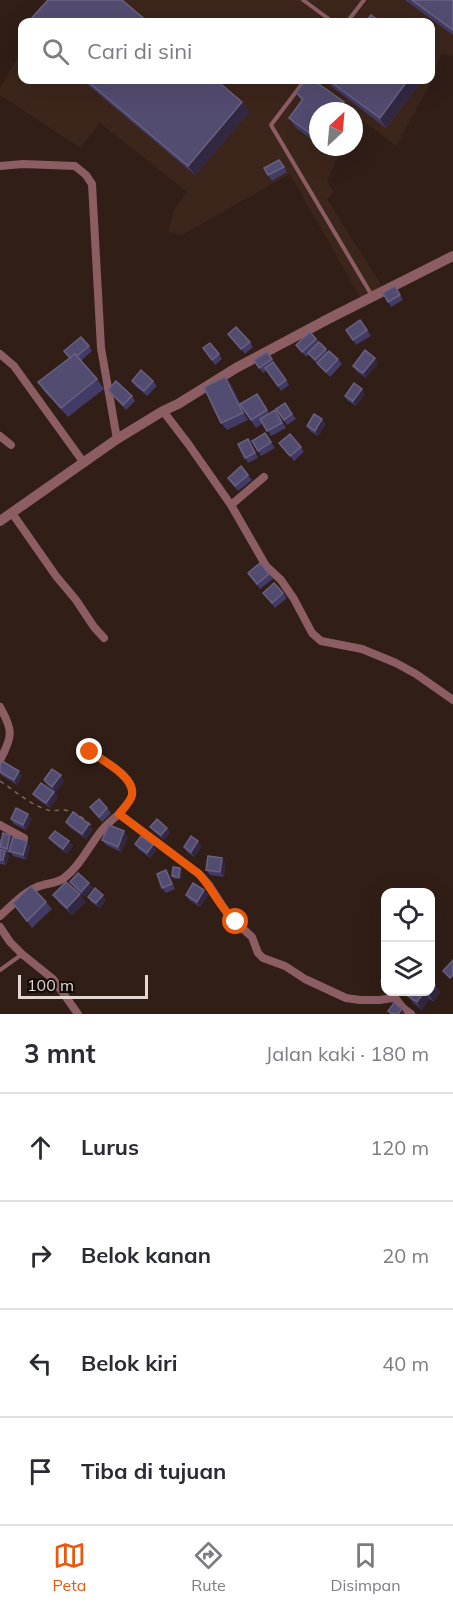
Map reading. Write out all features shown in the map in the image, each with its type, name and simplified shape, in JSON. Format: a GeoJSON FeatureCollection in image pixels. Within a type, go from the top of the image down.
{"type":"FeatureCollection","features":[{"type":"Feature","properties":{"kind":"street"},"geometry":{"type":"LineString","coordinates":[[0,166],[22,164],[75,166],[86,175],[92,184],[101,348],[117,439]]}},
{"type":"Feature","properties":{"kind":"street"},"geometry":{"type":"LineString","coordinates":[[0,521],[117,439],[236,368],[453,256]]}},
{"type":"Feature","properties":{"kind":"street"},"geometry":{"type":"LineString","coordinates":[[0,354],[14,366],[84,463]]}},
{"type":"Feature","properties":{"kind":"street"},"geometry":{"type":"LineString","coordinates":[[163,411],[231,506],[262,560],[281,580],[294,599],[312,633],[321,641],[362,649],[396,663],[453,700]]}},
{"type":"Feature","properties":{"kind":"street"},"geometry":{"type":"LineString","coordinates":[[0,436],[11,445]]}},
{"type":"Feature","properties":{"kind":"street"},"geometry":{"type":"LineString","coordinates":[[231,506],[264,477]]}},
{"type":"Feature","properties":{"kind":"street"},"geometry":{"type":"LineString","coordinates":[[12,513],[56,576],[104,638]]}},
{"type":"Feature","properties":{"kind":"street"},"geometry":{"type":"LineString","coordinates":[[0,707],[11,733],[9,743],[0,760]]}},
{"type":"Feature","properties":{"kind":"street"},"geometry":{"type":"LineString","coordinates":[[0,916],[30,891],[63,879],[130,800],[132,787],[129,781],[90,752]]}},
{"type":"Feature","properties":{"kind":"street"},"geometry":{"type":"LineString","coordinates":[[119,814],[199,874],[229,916],[252,937],[260,956],[285,966],[346,998],[396,999],[411,1014]]}},
{"type":"Feature","properties":{"kind":"street"},"geometry":{"type":"LineString","coordinates":[[0,825],[24,838]]}},
{"type":"Feature","properties":{"kind":"street"},"geometry":{"type":"LineString","coordinates":[[0,927],[10,942],[62,989],[78,1014]]}},
{"type":"Feature","properties":{"kind":"lane"},"geometry":{"type":"LineString","coordinates":[[303,0],[328,18]]}},
{"type":"Feature","properties":{"kind":"lane"},"geometry":{"type":"LineString","coordinates":[[350,18],[364,0]]}},
{"type":"Feature","properties":{"kind":"lane"},"geometry":{"type":"LineString","coordinates":[[302,84],[271,125],[373,297]]}},
{"type":"Feature","properties":{"kind":"lane"},"geometry":{"type":"LineString","coordinates":[[0,970],[22,954]]}},
{"type":"Feature","properties":{"kind":"path"},"geometry":{"type":"LineString","coordinates":[[0,781],[43,809],[51,812],[66,810],[81,816],[100,833]]}},
{"type":"Feature","properties":{"kind":"shaded area"},"geometry":{"type":"Polygon","coordinates":[[[52,0],[453,0],[453,56],[441,54],[435,75],[435,18],[41,18],[52,0]]]}},
{"type":"Feature","properties":{"kind":"shaded area"},"geometry":{"type":"Polygon","coordinates":[[[18,57],[18,84],[430,84],[396,146],[363,121],[363,102],[309,102],[309,156],[339,156],[327,181],[334,192],[327,199],[382,286],[361,299],[290,174],[182,235],[168,232],[174,210],[187,192],[100,123],[80,148],[0,95],[0,88],[18,57]]]}},
{"type":"Feature","properties":{"kind":"building"},"geometry":{"type":"Polygon","coordinates":[[[48,0],[122,0],[143,18],[32,18],[48,0]]]}},
{"type":"Feature","properties":{"kind":"building"},"geometry":{"type":"Polygon","coordinates":[[[412,0],[453,0],[453,30],[412,0]]]}},
{"type":"Feature","properties":{"kind":"building"},"geometry":{"type":"Polygon","coordinates":[[[91,84],[221,84],[242,102],[188,166],[91,84]]]}},
{"type":"Feature","properties":{"kind":"building"},"geometry":{"type":"Polygon","coordinates":[[[303,84],[319,84],[344,102],[309,102],[309,132],[289,118],[303,99],[296,93],[303,84]]]}},
{"type":"Feature","properties":{"kind":"building"},"geometry":{"type":"Polygon","coordinates":[[[333,84],[405,84],[380,118],[363,106],[363,102],[358,102],[333,84]]]}},
{"type":"Feature","properties":{"kind":"building"},"geometry":{"type":"Polygon","coordinates":[[[279,160],[284,167],[268,175],[264,168],[279,160]]]}},
{"type":"Feature","properties":{"kind":"building"},"geometry":{"type":"Polygon","coordinates":[[[395,286],[400,295],[388,302],[383,293],[395,286]]]}},
{"type":"Feature","properties":{"kind":"building"},"geometry":{"type":"Polygon","coordinates":[[[360,320],[367,330],[353,340],[346,330],[360,320]]]}},
{"type":"Feature","properties":{"kind":"building"},"geometry":{"type":"Polygon","coordinates":[[[236,327],[250,342],[241,349],[228,334],[236,327]]]}},
{"type":"Feature","properties":{"kind":"building"},"geometry":{"type":"Polygon","coordinates":[[[310,332],[316,339],[302,352],[296,345],[310,332]]]}},
{"type":"Feature","properties":{"kind":"building"},"geometry":{"type":"Polygon","coordinates":[[[81,337],[89,346],[77,356],[75,354],[70,358],[64,351],[81,337]]]}},
{"type":"Feature","properties":{"kind":"building"},"geometry":{"type":"Polygon","coordinates":[[[319,342],[326,349],[315,360],[308,353],[319,342]]]}},
{"type":"Feature","properties":{"kind":"building"},"geometry":{"type":"Polygon","coordinates":[[[210,343],[219,354],[212,360],[203,348],[210,343]]]}},
{"type":"Feature","properties":{"kind":"building"},"geometry":{"type":"Polygon","coordinates":[[[365,350],[375,358],[363,373],[353,366],[365,350]]]}},
{"type":"Feature","properties":{"kind":"building"},"geometry":{"type":"Polygon","coordinates":[[[329,351],[338,359],[326,372],[317,363],[329,351]]]}},
{"type":"Feature","properties":{"kind":"building"},"geometry":{"type":"Polygon","coordinates":[[[267,352],[272,359],[259,368],[254,360],[267,352]]]}},
{"type":"Feature","properties":{"kind":"building"},"geometry":{"type":"Polygon","coordinates":[[[75,354],[97,379],[61,408],[38,382],[75,354]]]}},
{"type":"Feature","properties":{"kind":"building"},"geometry":{"type":"Polygon","coordinates":[[[273,362],[286,380],[278,386],[265,368],[273,362]]]}},
{"type":"Feature","properties":{"kind":"building"},"geometry":{"type":"Polygon","coordinates":[[[141,370],[153,381],[144,391],[132,381],[141,370]]]}},
{"type":"Feature","properties":{"kind":"building"},"geometry":{"type":"Polygon","coordinates":[[[225,377],[243,413],[221,423],[204,387],[225,377]]]}},
{"type":"Feature","properties":{"kind":"building"},"geometry":{"type":"Polygon","coordinates":[[[116,381],[132,396],[123,405],[108,390],[116,381]]]}},
{"type":"Feature","properties":{"kind":"building"},"geometry":{"type":"Polygon","coordinates":[[[354,383],[362,389],[353,401],[345,396],[354,383]]]}},
{"type":"Feature","properties":{"kind":"building"},"geometry":{"type":"Polygon","coordinates":[[[257,394],[267,410],[251,420],[240,404],[257,394]]]}},
{"type":"Feature","properties":{"kind":"building"},"geometry":{"type":"Polygon","coordinates":[[[285,403],[292,414],[284,420],[276,409],[285,403]]]}},
{"type":"Feature","properties":{"kind":"building"},"geometry":{"type":"Polygon","coordinates":[[[275,410],[282,423],[267,431],[260,419],[275,410]]]}},
{"type":"Feature","properties":{"kind":"building"},"geometry":{"type":"Polygon","coordinates":[[[314,414],[322,419],[315,431],[307,426],[314,414]]]}},
{"type":"Feature","properties":{"kind":"building"},"geometry":{"type":"Polygon","coordinates":[[[265,433],[271,442],[258,451],[252,441],[265,433]]]}},
{"type":"Feature","properties":{"kind":"building"},"geometry":{"type":"Polygon","coordinates":[[[290,434],[301,447],[290,456],[279,443],[290,434]]]}},
{"type":"Feature","properties":{"kind":"building"},"geometry":{"type":"Polygon","coordinates":[[[248,439],[255,453],[245,458],[238,444],[248,439]]]}},
{"type":"Feature","properties":{"kind":"building"},"geometry":{"type":"Polygon","coordinates":[[[241,466],[248,475],[235,486],[228,478],[241,466]]]}},
{"type":"Feature","properties":{"kind":"building"},"geometry":{"type":"Polygon","coordinates":[[[260,563],[269,574],[257,584],[248,573],[260,563]]]}},
{"type":"Feature","properties":{"kind":"building"},"geometry":{"type":"Polygon","coordinates":[[[274,583],[283,593],[272,603],[263,593],[274,583]]]}},
{"type":"Feature","properties":{"kind":"building"},"geometry":{"type":"Polygon","coordinates":[[[2,761],[19,771],[14,780],[0,772],[2,761]]]}},
{"type":"Feature","properties":{"kind":"building"},"geometry":{"type":"Polygon","coordinates":[[[52,769],[61,775],[52,787],[44,780],[52,769]]]}},
{"type":"Feature","properties":{"kind":"building"},"geometry":{"type":"Polygon","coordinates":[[[41,783],[54,792],[46,803],[33,794],[41,783]]]}},
{"type":"Feature","properties":{"kind":"building"},"geometry":{"type":"Polygon","coordinates":[[[99,799],[107,808],[99,817],[90,807],[99,799]]]}},
{"type":"Feature","properties":{"kind":"building"},"geometry":{"type":"Polygon","coordinates":[[[16,808],[28,814],[23,825],[11,819],[16,808]]]}},
{"type":"Feature","properties":{"kind":"building"},"geometry":{"type":"Polygon","coordinates":[[[73,812],[89,824],[82,834],[66,822],[73,812]]]}},
{"type":"Feature","properties":{"kind":"building"},"geometry":{"type":"Polygon","coordinates":[[[157,819],[167,828],[161,835],[150,827],[157,819]]]}},
{"type":"Feature","properties":{"kind":"building"},"geometry":{"type":"Polygon","coordinates":[[[109,825],[124,831],[118,847],[102,840],[109,825]]]}},
{"type":"Feature","properties":{"kind":"building"},"geometry":{"type":"Polygon","coordinates":[[[55,831],[69,841],[63,849],[49,838],[55,831]]]}},
{"type":"Feature","properties":{"kind":"building"},"geometry":{"type":"Polygon","coordinates":[[[3,833],[10,835],[7,849],[0,847],[3,833]]]}},
{"type":"Feature","properties":{"kind":"building"},"geometry":{"type":"Polygon","coordinates":[[[141,836],[153,845],[147,853],[135,844],[141,836]]]}},
{"type":"Feature","properties":{"kind":"building"},"geometry":{"type":"Polygon","coordinates":[[[191,836],[198,841],[191,852],[184,847],[191,836]]]}},
{"type":"Feature","properties":{"kind":"building"},"geometry":{"type":"Polygon","coordinates":[[[13,837],[27,841],[23,855],[9,851],[13,837]]]}},
{"type":"Feature","properties":{"kind":"building"},"geometry":{"type":"Polygon","coordinates":[[[0,850],[5,851],[3,860],[0,860],[0,850]]]}},
{"type":"Feature","properties":{"kind":"building"},"geometry":{"type":"Polygon","coordinates":[[[208,856],[222,858],[220,872],[206,870],[208,856]]]}},
{"type":"Feature","properties":{"kind":"building"},"geometry":{"type":"Polygon","coordinates":[[[173,867],[180,868],[179,877],[172,876],[173,867]]]}},
{"type":"Feature","properties":{"kind":"building"},"geometry":{"type":"Polygon","coordinates":[[[166,870],[172,884],[162,888],[157,874],[166,870]]]}},
{"type":"Feature","properties":{"kind":"building"},"geometry":{"type":"Polygon","coordinates":[[[78,873],[89,883],[81,892],[70,882],[78,873]]]}},
{"type":"Feature","properties":{"kind":"building"},"geometry":{"type":"Polygon","coordinates":[[[66,882],[80,894],[67,908],[53,895],[66,882]]]}},
{"type":"Feature","properties":{"kind":"building"},"geometry":{"type":"Polygon","coordinates":[[[193,883],[204,890],[197,902],[186,895],[193,883]]]}},
{"type":"Feature","properties":{"kind":"building"},"geometry":{"type":"Polygon","coordinates":[[[31,886],[46,902],[27,921],[13,903],[31,886]]]}},
{"type":"Feature","properties":{"kind":"building"},"geometry":{"type":"Polygon","coordinates":[[[95,888],[103,895],[96,903],[88,897],[95,888]]]}},
{"type":"Feature","properties":{"kind":"building"},"geometry":{"type":"Polygon","coordinates":[[[453,960],[453,975],[450,978],[443,971],[453,960]]]}},
{"type":"Feature","properties":{"kind":"building"},"geometry":{"type":"Polygon","coordinates":[[[408,996],[421,996],[417,1002],[408,996]]]}},
{"type":"Feature","properties":{"kind":"building"},"geometry":{"type":"Polygon","coordinates":[[[394,1003],[402,1009],[398,1014],[388,1011],[394,1003]]]}},
{"type":"Feature","properties":{"kind":"route"},"geometry":{"type":"LineString","coordinates":[[90,752],[118,771],[132,787],[132,796],[119,814],[199,874],[209,885],[224,910],[236,922]]}}]}
